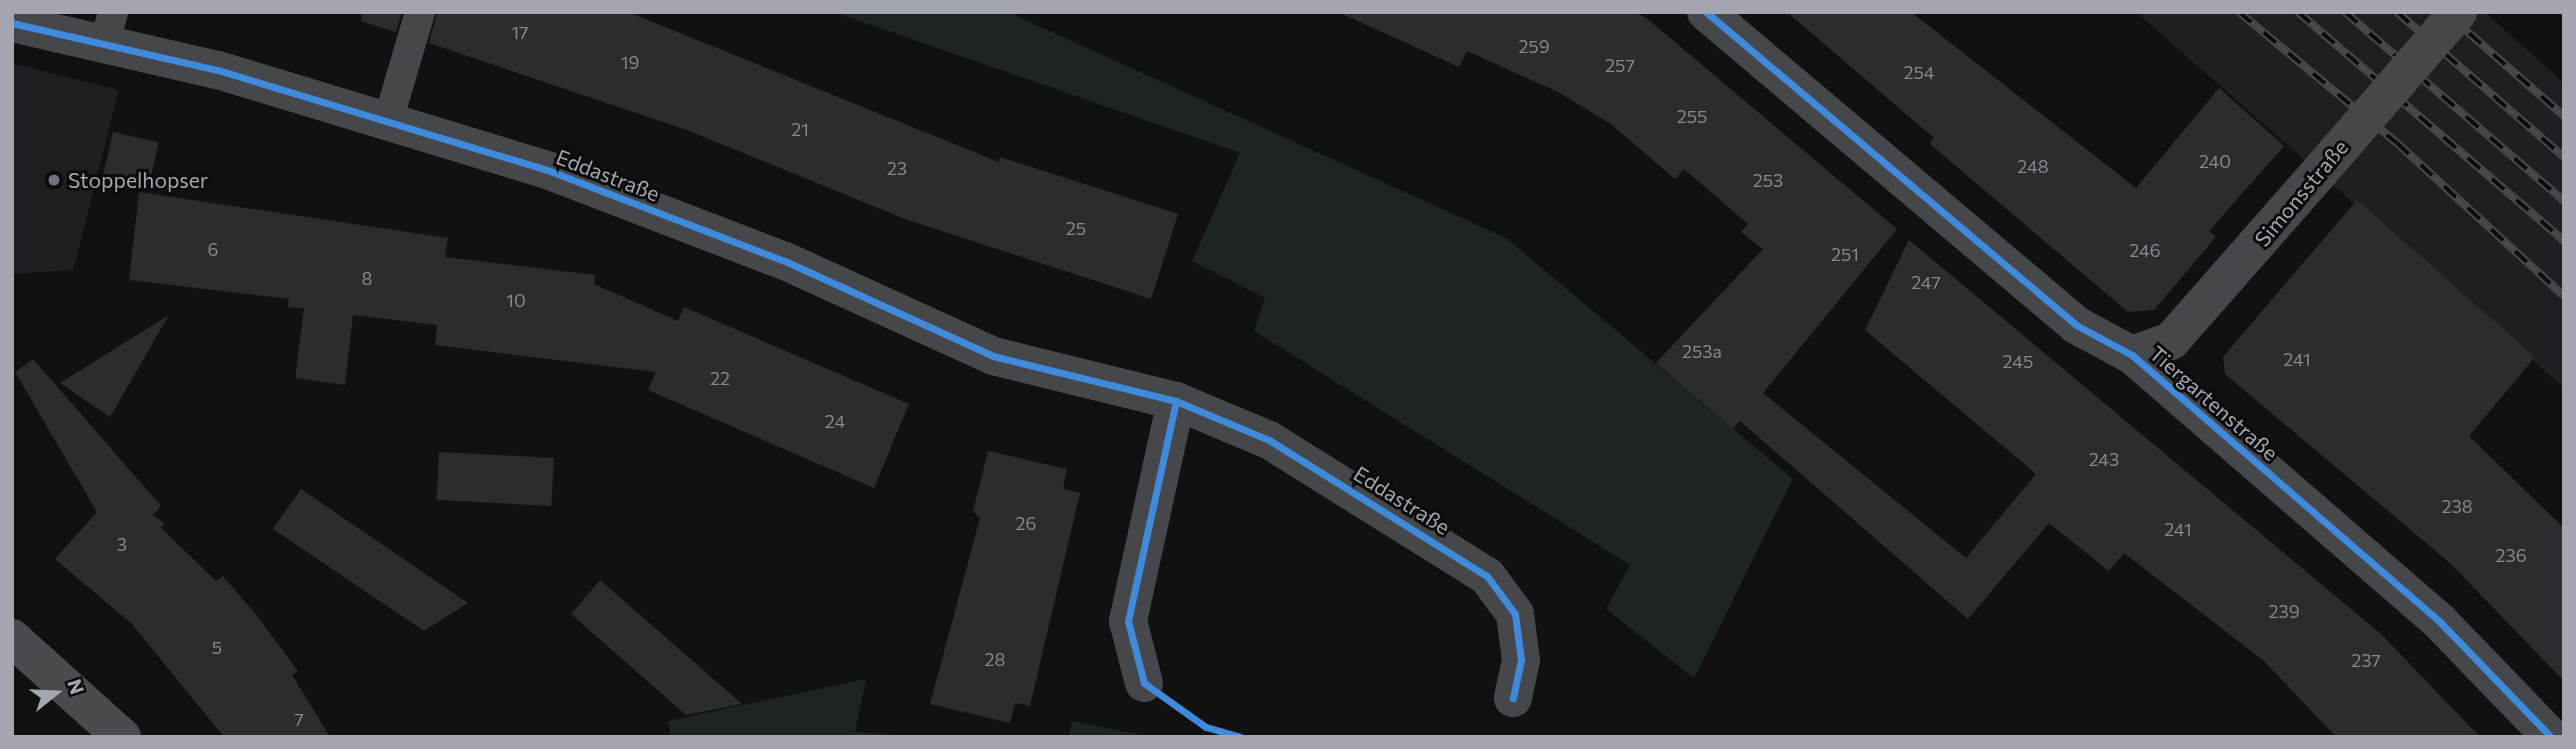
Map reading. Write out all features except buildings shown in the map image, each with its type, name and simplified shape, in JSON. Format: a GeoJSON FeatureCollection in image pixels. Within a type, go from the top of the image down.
{"type":"FeatureCollection","features":[{"type":"Feature","properties":{"kind":"street","name":"Tiergartenstraße"},"geometry":{"type":"LineString","coordinates":[[1706,12],[2076,325],[2132,355],[2440,622],[2551,737]]}},
{"type":"Feature","properties":{"kind":"street","name":"Simonsstraße"},"geometry":{"type":"LineString","coordinates":[[2132,355],[2171,341],[2458,12]]}},
{"type":"Feature","properties":{"kind":"street","name":"Eddastraße"},"geometry":{"type":"LineString","coordinates":[[12,23],[108,28],[388,121],[550,171],[785,261],[993,356],[1176,401],[1269,440],[1487,576],[1515,614],[1521,660],[1513,698]]}},
{"type":"Feature","properties":{"kind":"street"},"geometry":{"type":"LineString","coordinates":[[1144,683],[1128,621],[1176,401]]}},
{"type":"Feature","properties":{"kind":"street"},"geometry":{"type":"LineString","coordinates":[[12,638],[122,737]]}},
{"type":"Feature","properties":{"kind":"lane"},"geometry":{"type":"LineString","coordinates":[[388,121],[420,12]]}},
{"type":"Feature","properties":{"kind":"shaded area"},"geometry":{"type":"Polygon","coordinates":[[[834,12],[1008,12],[1506,238],[1793,479],[1694,678],[1606,609],[1630,565],[1254,331],[1265,298],[1192,261],[1240,153],[834,12]]]}},
{"type":"Feature","properties":{"kind":"shaded area"},"geometry":{"type":"Polygon","coordinates":[[[2136,12],[2485,12],[2564,83],[2564,388],[2136,12]]]}},
{"type":"Feature","properties":{"kind":"shaded area","name":"Stoppelhopser"},"geometry":{"type":"Polygon","coordinates":[[[12,63],[119,90],[73,270],[12,274],[12,63]]]}},
{"type":"Feature","properties":{"kind":"shaded area"},"geometry":{"type":"Polygon","coordinates":[[[866,679],[855,732],[923,737],[671,737],[668,721],[866,679]]]}},
{"type":"Feature","properties":{"kind":"shaded area"},"geometry":{"type":"Polygon","coordinates":[[[1072,721],[1152,737],[1069,737],[1072,721]]]}},
{"type":"Feature","properties":{"kind":"railway"},"geometry":{"type":"LineString","coordinates":[[2239,12],[2397,143],[2564,296]]}},
{"type":"Feature","properties":{"kind":"railway"},"geometry":{"type":"LineString","coordinates":[[2298,12],[2564,241]]}},
{"type":"Feature","properties":{"kind":"railway"},"geometry":{"type":"LineString","coordinates":[[2345,12],[2564,201]]}},
{"type":"Feature","properties":{"kind":"railway"},"geometry":{"type":"LineString","coordinates":[[2397,12],[2564,157]]}},
{"type":"Feature","properties":{"kind":"railway"},"geometry":{"type":"LineString","coordinates":[[2445,12],[2564,116]]}},
{"type":"Feature","properties":{"kind":"cycle path"},"geometry":{"type":"LineString","coordinates":[[1706,12],[2076,325],[2132,355],[2440,622],[2551,737]]}},
{"type":"Feature","properties":{"kind":"cycle path"},"geometry":{"type":"LineString","coordinates":[[12,23],[218,70],[550,171],[785,261],[993,356],[1176,401],[1269,440],[1487,576],[1515,614],[1521,660],[1513,698]]}},
{"type":"Feature","properties":{"kind":"cycle path"},"geometry":{"type":"LineString","coordinates":[[1176,401],[1128,621],[1144,683],[1206,727],[1240,737]]}},
{"type":"Feature","properties":{"kind":"place","name":"Stoppelhopser"},"geometry":{"type":"Point","coordinates":[54,180]}}]}
